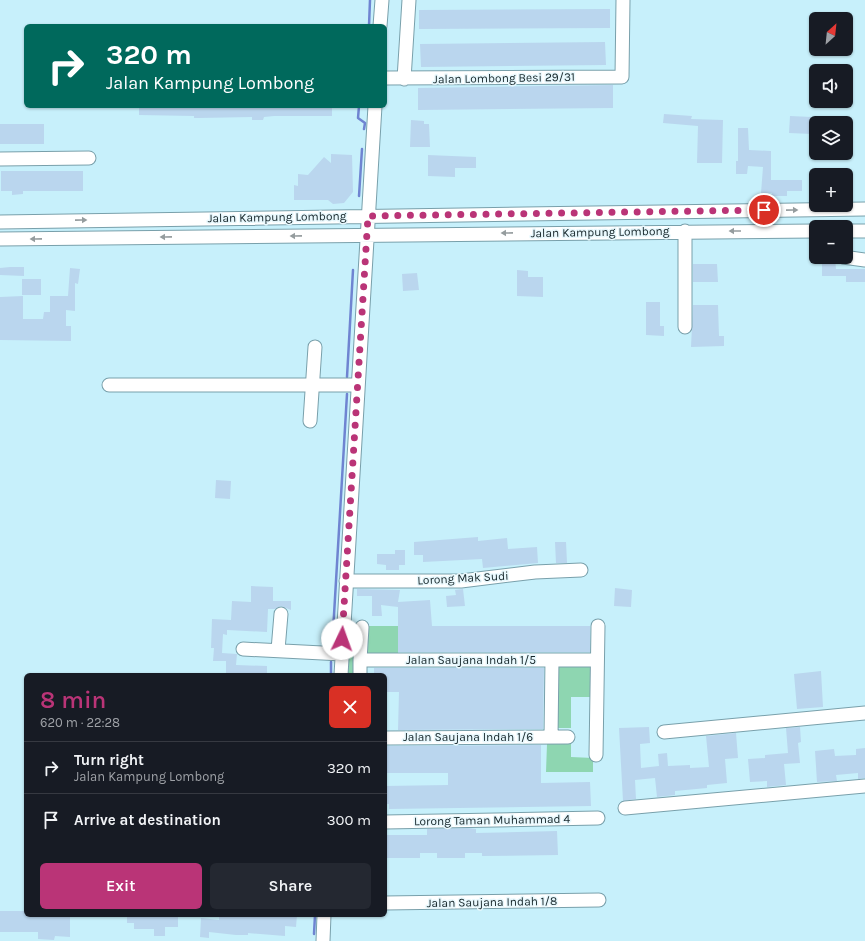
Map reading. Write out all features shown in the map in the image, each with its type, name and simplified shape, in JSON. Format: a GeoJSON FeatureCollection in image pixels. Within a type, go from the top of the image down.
{"type":"FeatureCollection","features":[{"type":"Feature","properties":{"kind":"street"},"geometry":{"type":"LineString","coordinates":[[380,24],[382,0]]}},
{"type":"Feature","properties":{"kind":"street"},"geometry":{"type":"LineString","coordinates":[[404,79],[409,0]]}},
{"type":"Feature","properties":{"kind":"street","name":"Jalan Lombong Besi 29/31"},"geometry":{"type":"LineString","coordinates":[[387,78],[622,77],[623,0]]}},
{"type":"Feature","properties":{"kind":"street"},"geometry":{"type":"LineString","coordinates":[[340,673],[375,108]]}},
{"type":"Feature","properties":{"kind":"street"},"geometry":{"type":"LineString","coordinates":[[0,159],[89,158]]}},
{"type":"Feature","properties":{"kind":"street","name":"Jalan Kampung Lombong"},"geometry":{"type":"LineString","coordinates":[[0,222],[865,209]]}},
{"type":"Feature","properties":{"kind":"street"},"geometry":{"type":"LineString","coordinates":[[685,231],[686,327]]}},
{"type":"Feature","properties":{"kind":"street","name":"Jalan Kampung Lombong"},"geometry":{"type":"LineString","coordinates":[[0,239],[366,236],[685,231],[809,231]]}},
{"type":"Feature","properties":{"kind":"street"},"geometry":{"type":"LineString","coordinates":[[853,231],[865,231]]}},
{"type":"Feature","properties":{"kind":"street"},"geometry":{"type":"LineString","coordinates":[[853,258],[865,260]]}},
{"type":"Feature","properties":{"kind":"street"},"geometry":{"type":"LineString","coordinates":[[310,421],[315,347]]}},
{"type":"Feature","properties":{"kind":"street"},"geometry":{"type":"LineString","coordinates":[[109,384],[358,385]]}},
{"type":"Feature","properties":{"kind":"street","name":"Lorong Mak Sudi"},"geometry":{"type":"LineString","coordinates":[[346,581],[461,581],[535,572],[581,570]]}},
{"type":"Feature","properties":{"kind":"street"},"geometry":{"type":"LineString","coordinates":[[278,650],[281,614]]}},
{"type":"Feature","properties":{"kind":"street"},"geometry":{"type":"LineString","coordinates":[[596,755],[598,626]]}},
{"type":"Feature","properties":{"kind":"street"},"geometry":{"type":"LineString","coordinates":[[360,673],[362,627]]}},
{"type":"Feature","properties":{"kind":"street"},"geometry":{"type":"LineString","coordinates":[[243,649],[342,654]]}},
{"type":"Feature","properties":{"kind":"street","name":"Jalan Saujana Indah 1/5"},"geometry":{"type":"LineString","coordinates":[[360,660],[597,660]]}},
{"type":"Feature","properties":{"kind":"street"},"geometry":{"type":"LineString","coordinates":[[551,737],[552,660]]}},
{"type":"Feature","properties":{"kind":"street"},"geometry":{"type":"LineString","coordinates":[[664,732],[865,713]]}},
{"type":"Feature","properties":{"kind":"street","name":"Jalan Saujana Indah 1/6"},"geometry":{"type":"LineString","coordinates":[[387,738],[568,737]]}},
{"type":"Feature","properties":{"kind":"street"},"geometry":{"type":"LineString","coordinates":[[625,808],[865,786]]}},
{"type":"Feature","properties":{"kind":"street","name":"Lorong Taman Muhammad 4"},"geometry":{"type":"LineString","coordinates":[[387,822],[598,818]]}},
{"type":"Feature","properties":{"kind":"street","name":"Jalan Saujana Indah 1/8"},"geometry":{"type":"LineString","coordinates":[[387,903],[599,900]]}},
{"type":"Feature","properties":{"kind":"street"},"geometry":{"type":"LineString","coordinates":[[323,941],[324,917]]}},
{"type":"Feature","properties":{"kind":"green space"},"geometry":{"type":"Polygon","coordinates":[[[366,626],[399,626],[398,655],[366,655],[366,626]]]}},
{"type":"Feature","properties":{"kind":"green space"},"geometry":{"type":"Polygon","coordinates":[[[350,627],[358,627],[356,673],[348,673],[350,627]]]}},
{"type":"Feature","properties":{"kind":"green space"},"geometry":{"type":"Polygon","coordinates":[[[556,666],[594,667],[594,697],[571,697],[571,728],[556,728],[556,666]]]}},
{"type":"Feature","properties":{"kind":"green space"},"geometry":{"type":"Polygon","coordinates":[[[571,743],[571,757],[593,758],[593,772],[546,772],[547,744],[571,743]]]}},
{"type":"Feature","properties":{"kind":"building"},"geometry":{"type":"Polygon","coordinates":[[[610,9],[610,28],[419,29],[419,10],[610,9]]]}},
{"type":"Feature","properties":{"kind":"building"},"geometry":{"type":"Polygon","coordinates":[[[605,42],[606,65],[421,67],[420,44],[605,42]]]}},
{"type":"Feature","properties":{"kind":"building"},"geometry":{"type":"Polygon","coordinates":[[[613,85],[613,108],[418,110],[418,88],[613,85]]]}},
{"type":"Feature","properties":{"kind":"building"},"geometry":{"type":"Polygon","coordinates":[[[139,108],[332,108],[332,116],[274,116],[264,117],[263,120],[252,120],[252,117],[194,118],[194,116],[139,115],[139,108]]]}},
{"type":"Feature","properties":{"kind":"building"},"geometry":{"type":"Polygon","coordinates":[[[664,114],[692,116],[691,119],[723,120],[722,163],[697,163],[698,126],[663,123],[664,114]]]}},
{"type":"Feature","properties":{"kind":"building"},"geometry":{"type":"Polygon","coordinates":[[[790,116],[809,117],[809,134],[789,133],[790,116]]]}},
{"type":"Feature","properties":{"kind":"building"},"geometry":{"type":"Polygon","coordinates":[[[411,120],[424,121],[424,124],[429,124],[430,147],[410,147],[411,120]]]}},
{"type":"Feature","properties":{"kind":"building"},"geometry":{"type":"Polygon","coordinates":[[[0,124],[44,124],[44,144],[0,144],[0,124]]]}},
{"type":"Feature","properties":{"kind":"building"},"geometry":{"type":"Polygon","coordinates":[[[738,128],[748,128],[749,150],[771,151],[771,180],[802,180],[802,191],[787,191],[787,196],[771,196],[772,193],[761,193],[763,167],[748,166],[747,174],[736,174],[736,161],[738,161],[738,128]]]}},
{"type":"Feature","properties":{"kind":"building"},"geometry":{"type":"Polygon","coordinates":[[[331,154],[352,155],[353,192],[344,203],[333,204],[328,200],[294,200],[294,185],[298,186],[298,174],[308,175],[324,157],[331,163],[331,154]]]}},
{"type":"Feature","properties":{"kind":"building"},"geometry":{"type":"Polygon","coordinates":[[[428,155],[476,157],[476,168],[455,168],[455,177],[428,176],[428,155]]]}},
{"type":"Feature","properties":{"kind":"building"},"geometry":{"type":"Polygon","coordinates":[[[1,171],[83,171],[83,191],[23,191],[23,194],[12,195],[12,191],[1,191],[1,171]]]}},
{"type":"Feature","properties":{"kind":"building"},"geometry":{"type":"Polygon","coordinates":[[[693,264],[717,264],[718,282],[693,282],[693,264]]]}},
{"type":"Feature","properties":{"kind":"building"},"geometry":{"type":"Polygon","coordinates":[[[822,264],[836,264],[836,269],[865,269],[865,282],[846,282],[846,276],[822,276],[822,264]]]}},
{"type":"Feature","properties":{"kind":"building"},"geometry":{"type":"Polygon","coordinates":[[[24,267],[24,276],[0,275],[0,268],[24,267]]]}},
{"type":"Feature","properties":{"kind":"building"},"geometry":{"type":"Polygon","coordinates":[[[70,268],[80,269],[78,284],[75,283],[75,311],[66,310],[66,326],[71,326],[71,341],[0,340],[0,297],[23,296],[23,319],[43,319],[44,312],[50,312],[50,296],[68,296],[70,268]]]}},
{"type":"Feature","properties":{"kind":"building"},"geometry":{"type":"Polygon","coordinates":[[[517,270],[528,271],[528,277],[543,277],[543,297],[517,296],[517,270]]]}},
{"type":"Feature","properties":{"kind":"building"},"geometry":{"type":"Polygon","coordinates":[[[417,273],[419,290],[403,291],[402,274],[417,273]]]}},
{"type":"Feature","properties":{"kind":"building"},"geometry":{"type":"Polygon","coordinates":[[[22,279],[41,279],[41,295],[22,295],[22,279]]]}},
{"type":"Feature","properties":{"kind":"building"},"geometry":{"type":"Polygon","coordinates":[[[646,302],[660,302],[660,326],[664,326],[664,336],[646,335],[646,302]]]}},
{"type":"Feature","properties":{"kind":"building"},"geometry":{"type":"Polygon","coordinates":[[[693,305],[718,305],[719,336],[724,336],[724,346],[691,347],[693,305]]]}},
{"type":"Feature","properties":{"kind":"building"},"geometry":{"type":"Polygon","coordinates":[[[216,480],[231,481],[230,499],[215,498],[216,480]]]}},
{"type":"Feature","properties":{"kind":"building"},"geometry":{"type":"Polygon","coordinates":[[[478,537],[478,541],[507,538],[508,549],[537,547],[538,563],[483,568],[482,559],[423,562],[423,555],[414,555],[414,542],[478,537]]]}},
{"type":"Feature","properties":{"kind":"building"},"geometry":{"type":"Polygon","coordinates":[[[555,542],[566,542],[567,563],[556,563],[555,542]]]}},
{"type":"Feature","properties":{"kind":"building"},"geometry":{"type":"Polygon","coordinates":[[[395,550],[405,550],[405,565],[399,565],[399,570],[386,570],[386,565],[377,564],[377,554],[395,554],[395,550]]]}},
{"type":"Feature","properties":{"kind":"building"},"geometry":{"type":"Polygon","coordinates":[[[251,586],[273,587],[273,601],[291,601],[291,610],[281,606],[275,609],[268,609],[267,632],[227,630],[227,635],[223,634],[222,653],[237,654],[236,665],[267,666],[267,673],[226,673],[226,661],[213,661],[214,648],[211,648],[212,619],[231,620],[232,601],[251,602],[251,586]]]}},
{"type":"Feature","properties":{"kind":"building"},"geometry":{"type":"Polygon","coordinates":[[[615,588],[632,590],[631,607],[614,606],[615,588]]]}},
{"type":"Feature","properties":{"kind":"building"},"geometry":{"type":"Polygon","coordinates":[[[357,589],[400,590],[398,602],[430,600],[432,626],[590,626],[590,652],[398,652],[398,607],[381,605],[382,616],[372,616],[372,596],[357,596],[357,589]]]}},
{"type":"Feature","properties":{"kind":"building"},"geometry":{"type":"Polygon","coordinates":[[[463,589],[465,606],[447,607],[446,596],[456,595],[455,590],[463,589]]]}},
{"type":"Feature","properties":{"kind":"building"},"geometry":{"type":"Polygon","coordinates":[[[374,668],[544,668],[543,729],[398,730],[399,692],[387,692],[387,673],[374,673],[374,668]]]}},
{"type":"Feature","properties":{"kind":"building"},"geometry":{"type":"Polygon","coordinates":[[[821,671],[823,707],[797,709],[794,674],[821,671]]]}},
{"type":"Feature","properties":{"kind":"building"},"geometry":{"type":"Polygon","coordinates":[[[649,727],[650,743],[640,744],[641,768],[659,766],[658,754],[667,753],[668,766],[690,765],[690,768],[709,767],[706,736],[736,733],[738,758],[725,759],[727,783],[707,785],[707,788],[675,791],[675,795],[657,797],[655,778],[635,780],[636,799],[623,801],[619,728],[649,727]]]}},
{"type":"Feature","properties":{"kind":"building"},"geometry":{"type":"Polygon","coordinates":[[[800,727],[801,742],[798,743],[800,763],[784,764],[786,785],[767,787],[767,781],[750,782],[748,759],[765,758],[765,755],[788,753],[786,728],[800,727]]]}},
{"type":"Feature","properties":{"kind":"building"},"geometry":{"type":"Polygon","coordinates":[[[541,745],[541,783],[590,782],[591,806],[389,809],[389,804],[387,804],[387,786],[448,785],[448,773],[387,773],[387,746],[541,745]]]}},
{"type":"Feature","properties":{"kind":"building"},"geometry":{"type":"Polygon","coordinates":[[[865,748],[865,778],[858,779],[858,773],[836,775],[837,781],[817,782],[815,751],[834,749],[835,756],[856,755],[856,749],[865,748]]]}},
{"type":"Feature","properties":{"kind":"building"},"geometry":{"type":"Polygon","coordinates":[[[468,828],[476,829],[476,833],[557,831],[558,855],[482,856],[482,853],[465,853],[465,858],[437,858],[437,853],[420,853],[420,858],[387,858],[387,835],[427,835],[427,829],[468,828]]]}},
{"type":"Feature","properties":{"kind":"building"},"geometry":{"type":"Polygon","coordinates":[[[0,911],[24,911],[24,917],[70,917],[70,937],[55,936],[54,940],[38,939],[38,932],[0,932],[0,911]]]}},
{"type":"Feature","properties":{"kind":"building"},"geometry":{"type":"Polygon","coordinates":[[[127,917],[178,917],[178,927],[165,927],[165,936],[154,936],[154,929],[134,929],[134,923],[127,923],[127,917]]]}},
{"type":"Feature","properties":{"kind":"building"},"geometry":{"type":"Polygon","coordinates":[[[219,917],[297,917],[296,927],[285,926],[285,936],[248,933],[248,935],[236,935],[209,932],[209,938],[200,937],[201,918],[219,920],[219,917]]]}},
{"type":"Feature","properties":{"kind":"waterway"},"geometry":{"type":"LineString","coordinates":[[369,24],[370,0]]}},
{"type":"Feature","properties":{"kind":"waterway"},"geometry":{"type":"LineString","coordinates":[[359,108],[358,118],[365,123],[364,129]]}},
{"type":"Feature","properties":{"kind":"waterway"},"geometry":{"type":"LineString","coordinates":[[359,196],[362,149]]}},
{"type":"Feature","properties":{"kind":"waterway"},"geometry":{"type":"LineString","coordinates":[[347,377],[353,270]]}},
{"type":"Feature","properties":{"kind":"waterway"},"geometry":{"type":"LineString","coordinates":[[332,649],[347,394]]}},
{"type":"Feature","properties":{"kind":"waterway"},"geometry":{"type":"LineString","coordinates":[[331,662],[331,673]]}},
{"type":"Feature","properties":{"kind":"waterway"},"geometry":{"type":"LineString","coordinates":[[314,934],[315,917]]}},
{"type":"Feature","properties":{"kind":"route"},"geometry":{"type":"LineString","coordinates":[[342,639],[368,216],[764,210]]}}]}
